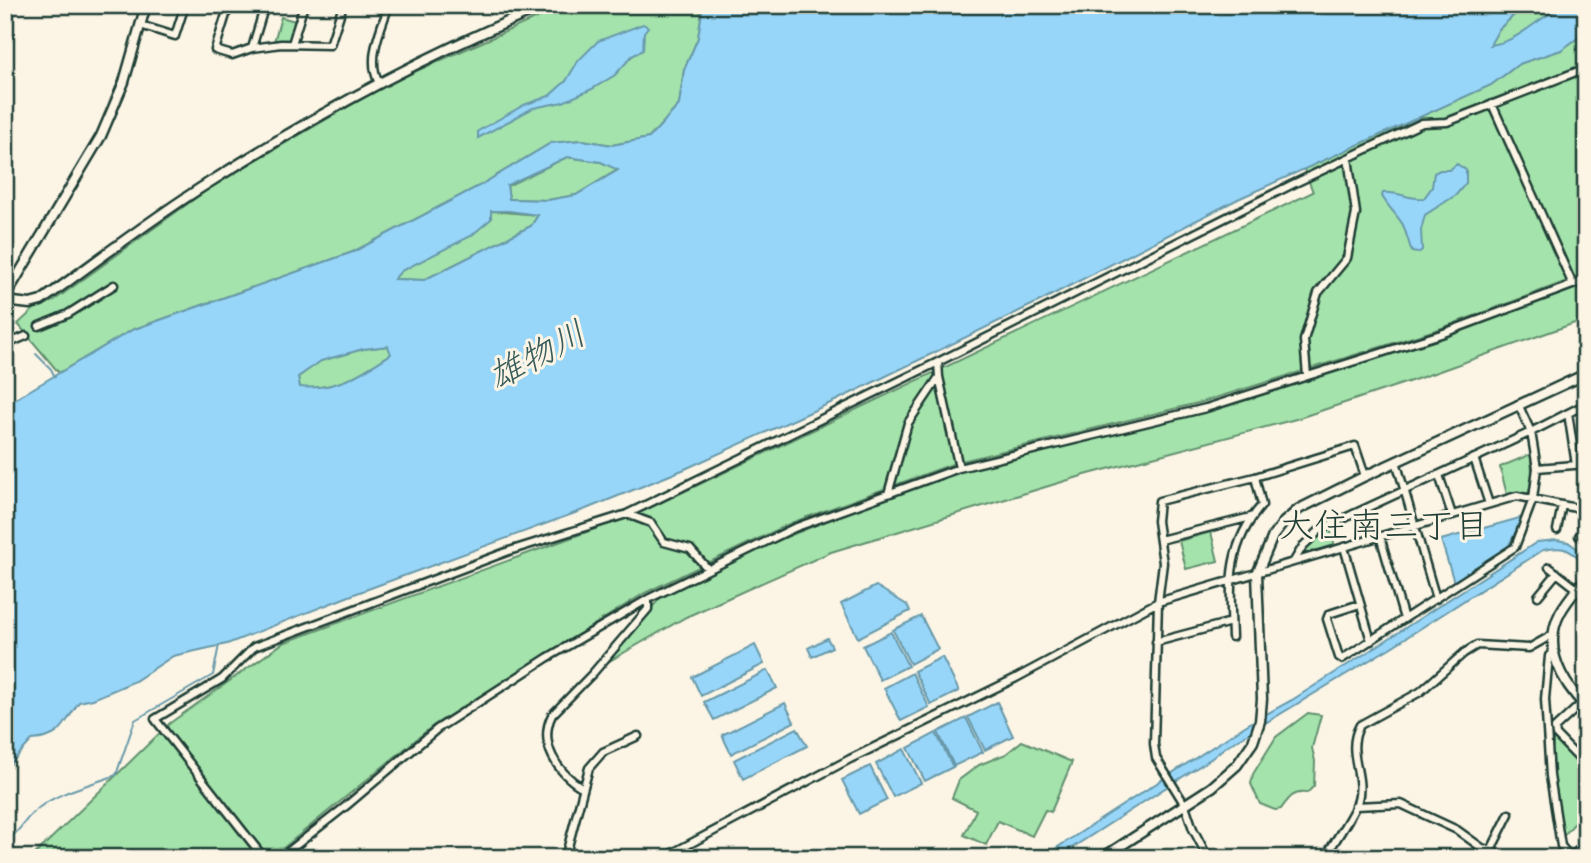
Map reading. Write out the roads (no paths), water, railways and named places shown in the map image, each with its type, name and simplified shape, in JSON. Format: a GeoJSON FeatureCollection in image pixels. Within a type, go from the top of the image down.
{"type":"FeatureCollection","features":[{"type":"Feature","properties":{"kind":"street"},"geometry":{"type":"LineString","coordinates":[[146,5],[124,82],[101,136],[5,299],[30,304],[41,301],[209,182],[379,83],[548,5]]}},
{"type":"Feature","properties":{"kind":"street"},"geometry":{"type":"LineString","coordinates":[[140,25],[175,36],[185,5]]}},
{"type":"Feature","properties":{"kind":"street"},"geometry":{"type":"LineString","coordinates":[[229,5],[215,50],[232,55],[252,48],[292,44],[330,45],[343,5]]}},
{"type":"Feature","properties":{"kind":"street"},"geometry":{"type":"LineString","coordinates":[[252,48],[265,5]]}},
{"type":"Feature","properties":{"kind":"street"},"geometry":{"type":"LineString","coordinates":[[292,44],[304,5]]}},
{"type":"Feature","properties":{"kind":"street"},"geometry":{"type":"LineString","coordinates":[[379,83],[374,75],[374,53],[389,5]]}},
{"type":"Feature","properties":{"kind":"street"},"geometry":{"type":"LineString","coordinates":[[264,858],[155,719],[222,679],[254,647],[509,551],[627,514],[1422,123],[1447,122],[1586,68]]}},
{"type":"Feature","properties":{"kind":"street"},"geometry":{"type":"LineString","coordinates":[[1493,104],[1573,285]]}},
{"type":"Feature","properties":{"kind":"street"},"geometry":{"type":"LineString","coordinates":[[1307,376],[1304,340],[1318,293],[1347,258],[1356,213],[1348,158]]}},
{"type":"Feature","properties":{"kind":"street"},"geometry":{"type":"LineString","coordinates":[[280,858],[437,729],[547,658],[648,599],[794,528],[959,468],[1206,408],[1441,334],[1586,280]]}},
{"type":"Feature","properties":{"kind":"street"},"geometry":{"type":"LineString","coordinates":[[39,327],[68,314],[114,285]]}},
{"type":"Feature","properties":{"kind":"street"},"geometry":{"type":"LineString","coordinates":[[5,345],[26,336]]}},
{"type":"Feature","properties":{"kind":"street"},"geometry":{"type":"LineString","coordinates":[[938,362],[959,468]]}},
{"type":"Feature","properties":{"kind":"street"},"geometry":{"type":"LineString","coordinates":[[1102,858],[1212,787],[1237,765],[1253,742],[1260,721],[1262,699],[1257,574],[1273,536],[1284,522],[1299,509],[1365,476],[1586,374]]}},
{"type":"Feature","properties":{"kind":"street"},"geometry":{"type":"LineString","coordinates":[[888,494],[908,423],[939,377]]}},
{"type":"Feature","properties":{"kind":"street"},"geometry":{"type":"LineString","coordinates":[[1360,604],[1329,614],[1327,619],[1339,657],[1342,659],[1515,547],[1533,499],[1538,468],[1531,432],[1518,404]]}},
{"type":"Feature","properties":{"kind":"street"},"geometry":{"type":"LineString","coordinates":[[1294,561],[1303,546],[1321,529],[1586,404]]}},
{"type":"Feature","properties":{"kind":"street"},"geometry":{"type":"LineString","coordinates":[[1568,413],[1576,465]]}},
{"type":"Feature","properties":{"kind":"street"},"geometry":{"type":"LineString","coordinates":[[1216,858],[1203,855],[1185,805],[1156,758],[1156,642],[1163,563],[1157,521],[1159,501],[1255,477],[1355,446],[1365,476]]}},
{"type":"Feature","properties":{"kind":"street"},"geometry":{"type":"LineString","coordinates":[[1474,458],[1489,504]]}},
{"type":"Feature","properties":{"kind":"street"},"geometry":{"type":"LineString","coordinates":[[1396,461],[1417,525],[1436,599]]}},
{"type":"Feature","properties":{"kind":"street"},"geometry":{"type":"LineString","coordinates":[[1538,468],[1586,464]]}},
{"type":"Feature","properties":{"kind":"street"},"geometry":{"type":"LineString","coordinates":[[1439,475],[1452,515]]}},
{"type":"Feature","properties":{"kind":"street"},"geometry":{"type":"LineString","coordinates":[[1232,637],[1230,582],[1236,547],[1251,517],[1262,505],[1255,477]]}},
{"type":"Feature","properties":{"kind":"street"},"geometry":{"type":"LineString","coordinates":[[663,858],[850,759],[1016,678],[1158,603],[1517,496],[1586,510]]}},
{"type":"Feature","properties":{"kind":"street"},"geometry":{"type":"LineString","coordinates":[[1557,530],[1562,506]]}},
{"type":"Feature","properties":{"kind":"street"},"geometry":{"type":"LineString","coordinates":[[627,514],[651,523],[664,542],[690,549],[708,569]]}},
{"type":"Feature","properties":{"kind":"street"},"geometry":{"type":"LineString","coordinates":[[1160,540],[1251,517]]}},
{"type":"Feature","properties":{"kind":"street"},"geometry":{"type":"LineString","coordinates":[[1579,536],[1586,528]]}},
{"type":"Feature","properties":{"kind":"street"},"geometry":{"type":"LineString","coordinates":[[1380,536],[1404,619]]}},
{"type":"Feature","properties":{"kind":"street"},"geometry":{"type":"LineString","coordinates":[[1344,547],[1371,641]]}},
{"type":"Feature","properties":{"kind":"street"},"geometry":{"type":"LineString","coordinates":[[1549,567],[1586,596]]}},
{"type":"Feature","properties":{"kind":"street"},"geometry":{"type":"LineString","coordinates":[[1538,596],[1557,573]]}},
{"type":"Feature","properties":{"kind":"street"},"geometry":{"type":"LineString","coordinates":[[1586,578],[1558,617],[1553,651],[1564,682],[1584,705],[1555,728],[1556,735],[1586,766]]}},
{"type":"Feature","properties":{"kind":"street"},"geometry":{"type":"LineString","coordinates":[[583,788],[568,779],[560,770],[547,739],[548,723],[552,715],[593,673],[648,609],[648,599]]}},
{"type":"Feature","properties":{"kind":"street"},"geometry":{"type":"LineString","coordinates":[[1156,642],[1231,622]]}},
{"type":"Feature","properties":{"kind":"street"},"geometry":{"type":"LineString","coordinates":[[1325,858],[1359,794],[1353,750],[1360,725],[1420,692],[1477,645],[1530,648],[1554,634]]}},
{"type":"Feature","properties":{"kind":"street"},"geometry":{"type":"LineString","coordinates":[[1553,651],[1549,656],[1545,699],[1550,776],[1561,846],[1571,858],[1586,842]]}},
{"type":"Feature","properties":{"kind":"street"},"geometry":{"type":"LineString","coordinates":[[1547,732],[1555,731]]}},
{"type":"Feature","properties":{"kind":"street"},"geometry":{"type":"LineString","coordinates":[[565,858],[589,768],[603,752],[638,736]]}},
{"type":"Feature","properties":{"kind":"street"},"geometry":{"type":"LineString","coordinates":[[1355,806],[1401,804],[1457,830],[1482,848],[1503,858]]}},
{"type":"Feature","properties":{"kind":"street"},"geometry":{"type":"LineString","coordinates":[[1491,850],[1509,814]]}},
{"type":"Feature","properties":{"kind":"water","name":"雄物川"},"geometry":{"type":"Polygon","coordinates":[[[703,5],[1525,5],[1499,29],[1490,45],[1510,39],[1564,6],[1586,5],[1586,32],[1561,50],[1519,64],[1491,85],[1238,199],[1042,300],[837,400],[685,469],[227,644],[173,656],[135,681],[93,699],[79,702],[61,729],[50,736],[32,740],[5,770],[5,405],[132,330],[353,252],[479,186],[551,143],[582,140],[612,145],[649,138],[679,105],[684,70],[698,38],[703,5]],[[567,157],[507,185],[509,199],[548,200],[576,195],[618,170],[601,162],[567,157]],[[491,211],[491,219],[471,236],[401,271],[394,279],[424,280],[531,226],[538,215],[491,211]],[[388,346],[363,349],[321,361],[298,377],[300,387],[313,388],[337,383],[359,374],[391,354],[388,346]]]}},
{"type":"Feature","properties":{"kind":"water"},"geometry":{"type":"Polygon","coordinates":[[[643,24],[648,27],[644,32],[643,50],[632,56],[615,75],[563,102],[533,108],[478,138],[478,131],[524,105],[549,96],[566,81],[578,61],[598,41],[643,24]]]}},
{"type":"Feature","properties":{"kind":"water"},"geometry":{"type":"Polygon","coordinates":[[[1457,164],[1466,170],[1466,183],[1456,195],[1425,215],[1421,230],[1422,250],[1418,253],[1412,252],[1403,225],[1384,200],[1383,193],[1424,198],[1432,187],[1434,173],[1449,170],[1457,164]]]}},
{"type":"Feature","properties":{"kind":"water"},"geometry":{"type":"Polygon","coordinates":[[[1523,517],[1508,547],[1454,582],[1441,540],[1523,517]]]}},
{"type":"Feature","properties":{"kind":"water"},"geometry":{"type":"Polygon","coordinates":[[[1537,542],[1568,542],[1586,555],[1586,563],[1566,550],[1543,550],[1393,646],[1224,748],[1056,858],[1041,858],[1537,542]]]}},
{"type":"Feature","properties":{"kind":"water"},"geometry":{"type":"Polygon","coordinates":[[[876,586],[907,605],[910,611],[858,638],[841,604],[876,586]]]}},
{"type":"Feature","properties":{"kind":"water"},"geometry":{"type":"Polygon","coordinates":[[[921,616],[938,649],[910,664],[893,630],[921,616]]]}},
{"type":"Feature","properties":{"kind":"water"},"geometry":{"type":"Polygon","coordinates":[[[891,632],[908,666],[880,680],[863,646],[891,632]]]}},
{"type":"Feature","properties":{"kind":"water"},"geometry":{"type":"Polygon","coordinates":[[[827,638],[832,647],[812,657],[808,648],[827,638]]]}},
{"type":"Feature","properties":{"kind":"water"},"geometry":{"type":"Polygon","coordinates":[[[755,645],[764,664],[701,696],[692,677],[755,645]]]}},
{"type":"Feature","properties":{"kind":"water"},"geometry":{"type":"Polygon","coordinates":[[[942,657],[959,691],[931,705],[914,671],[942,657]]]}},
{"type":"Feature","properties":{"kind":"water"},"geometry":{"type":"Polygon","coordinates":[[[768,670],[777,688],[714,720],[704,702],[768,670]]]}},
{"type":"Feature","properties":{"kind":"water"},"geometry":{"type":"Polygon","coordinates":[[[912,673],[929,707],[901,721],[884,688],[912,673]]]}},
{"type":"Feature","properties":{"kind":"water"},"geometry":{"type":"Polygon","coordinates":[[[997,702],[1013,736],[985,750],[968,717],[997,702]]]}},
{"type":"Feature","properties":{"kind":"water"},"geometry":{"type":"Polygon","coordinates":[[[785,703],[794,722],[731,754],[722,735],[785,703]]]}},
{"type":"Feature","properties":{"kind":"water"},"geometry":{"type":"Polygon","coordinates":[[[966,718],[983,752],[954,766],[938,732],[966,718]]]}},
{"type":"Feature","properties":{"kind":"water"},"geometry":{"type":"Polygon","coordinates":[[[797,728],[807,746],[743,779],[734,760],[797,728]]]}},
{"type":"Feature","properties":{"kind":"water"},"geometry":{"type":"Polygon","coordinates":[[[936,733],[953,767],[925,781],[908,748],[936,733]]]}},
{"type":"Feature","properties":{"kind":"water"},"geometry":{"type":"Polygon","coordinates":[[[904,749],[921,783],[893,797],[876,764],[904,749]]]}},
{"type":"Feature","properties":{"kind":"water"},"geometry":{"type":"Polygon","coordinates":[[[870,766],[887,800],[859,814],[842,780],[870,766]]]}},
{"type":"Feature","properties":{"kind":"waterway"},"geometry":{"type":"LineString","coordinates":[[36,354],[55,377]]}},
{"type":"Feature","properties":{"kind":"waterway"},"geometry":{"type":"LineString","coordinates":[[5,840],[44,804],[116,775],[135,720],[213,675],[219,645]]}},
{"type":"Feature","properties":{"kind":"district","name":"大住南三丁目"},"geometry":{"type":"Point","coordinates":[1384,525]}}]}
